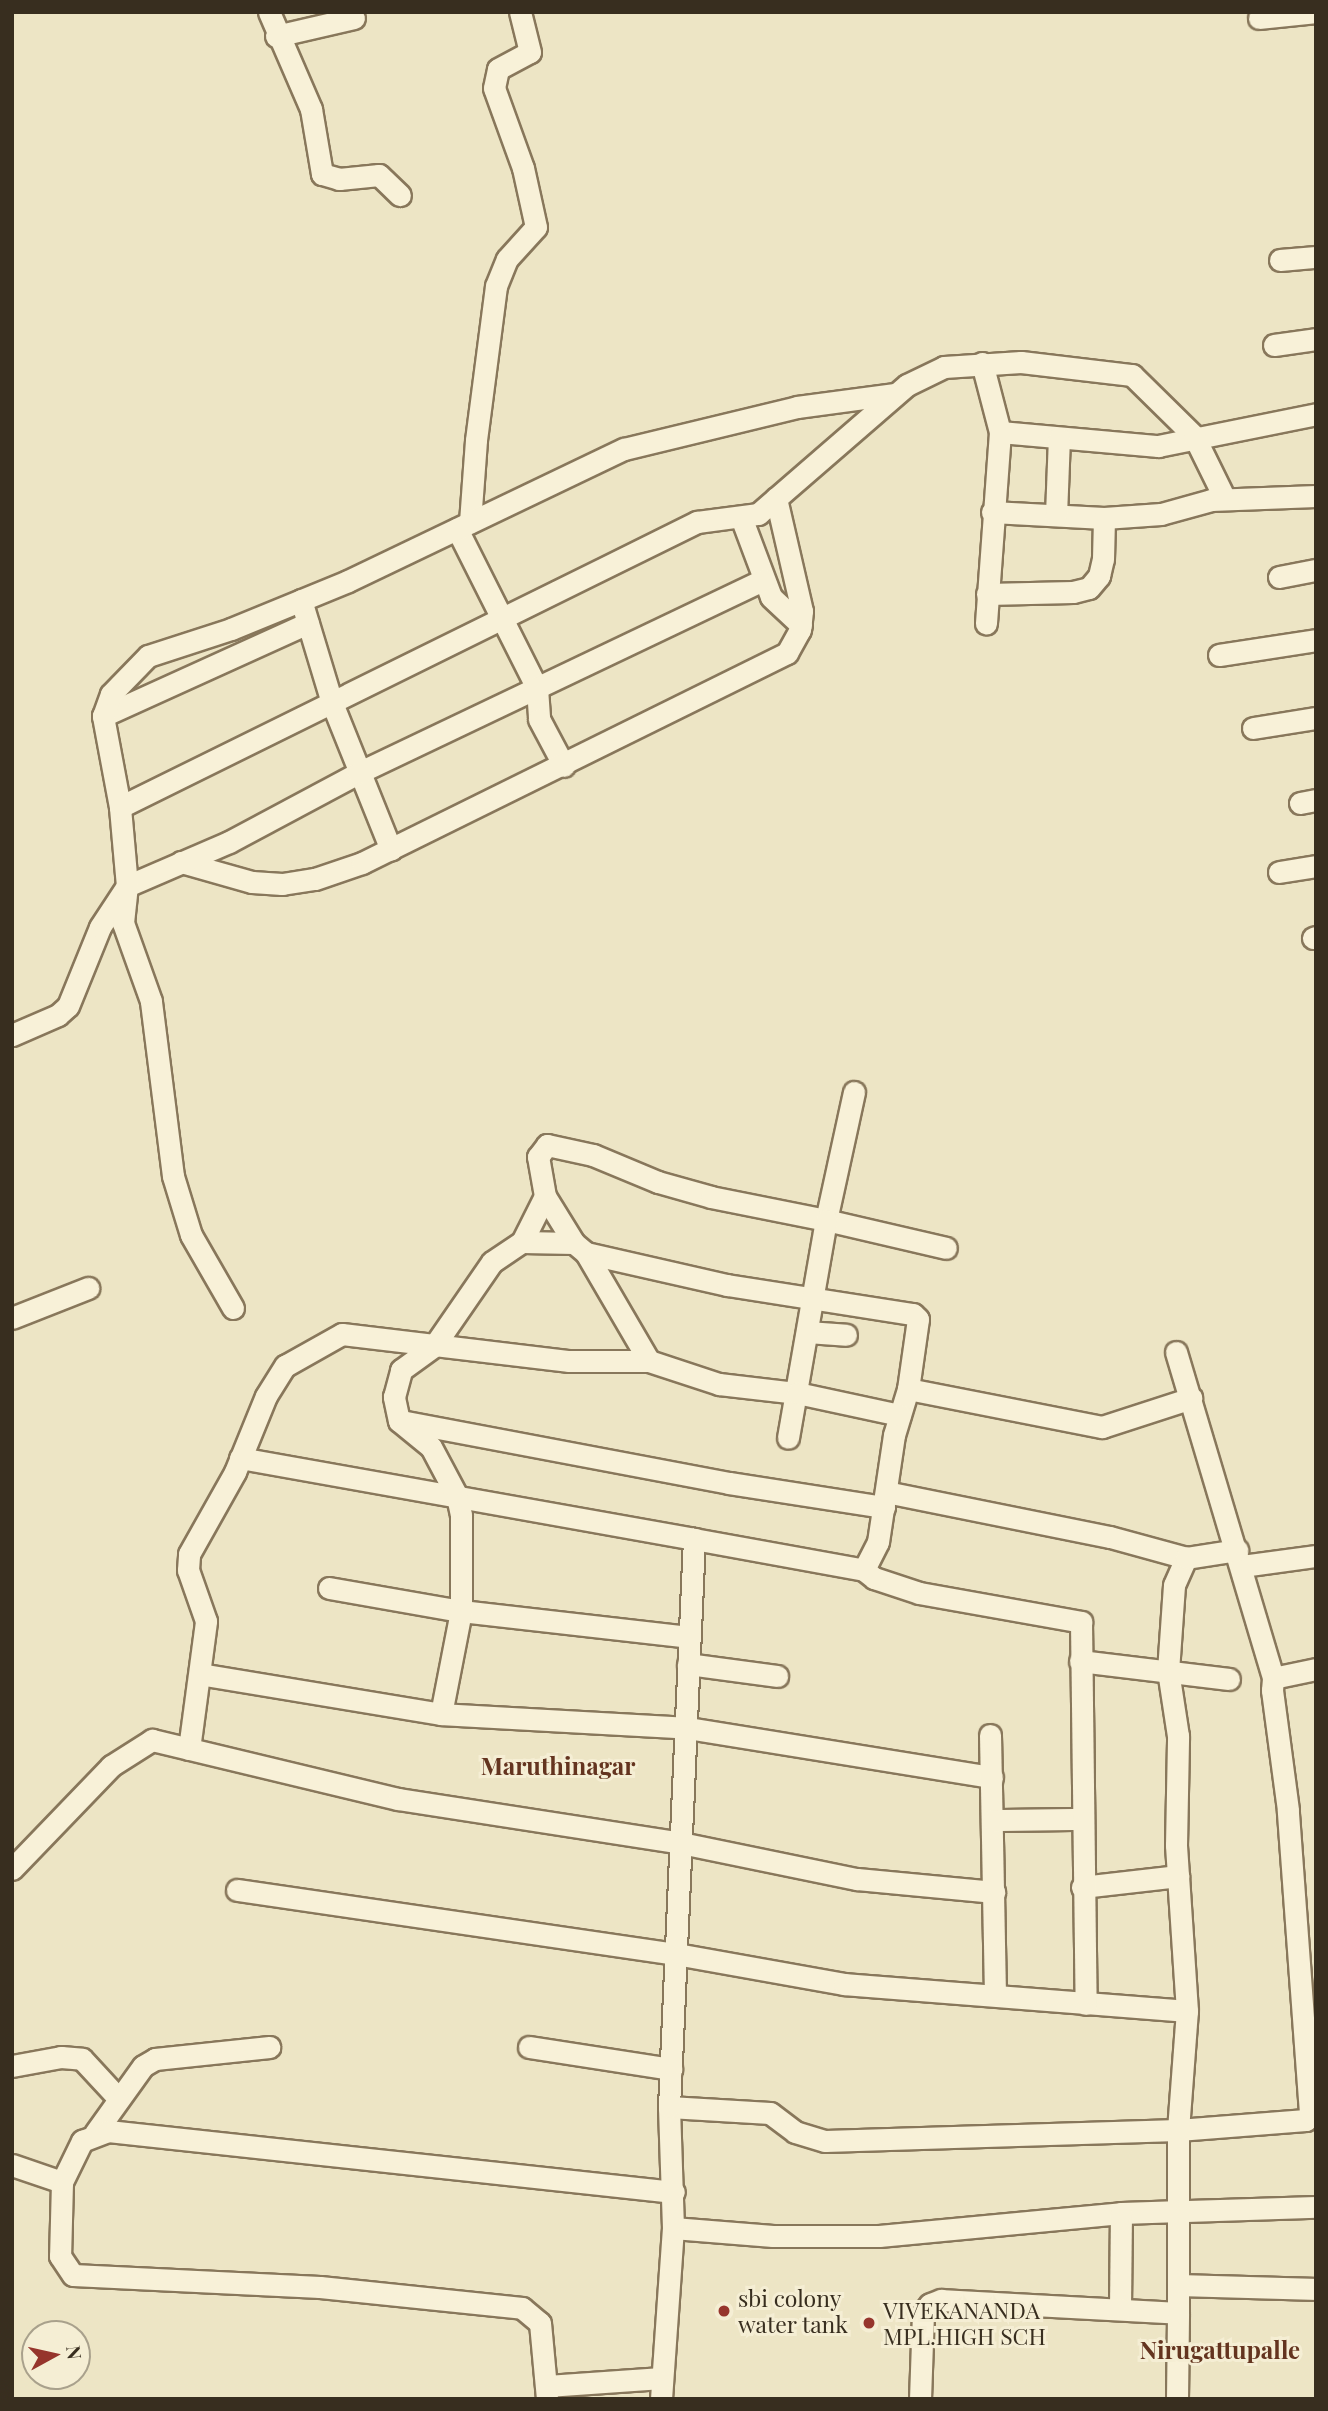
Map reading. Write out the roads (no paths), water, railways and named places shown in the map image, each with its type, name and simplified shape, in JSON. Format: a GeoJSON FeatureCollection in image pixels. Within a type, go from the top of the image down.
{"type":"FeatureCollection","features":[{"type":"Feature","properties":{"kind":"street"},"geometry":{"type":"LineString","coordinates":[[269,12],[276,36],[311,110],[322,174],[339,179],[379,175],[400,195]]}},
{"type":"Feature","properties":{"kind":"street"},"geometry":{"type":"LineString","coordinates":[[520,12],[530,52],[498,69],[494,88],[523,168],[536,227],[507,259],[496,286],[464,526],[537,688],[539,719],[564,766]]}},
{"type":"Feature","properties":{"kind":"street"},"geometry":{"type":"LineString","coordinates":[[1259,18],[1316,12]]}},
{"type":"Feature","properties":{"kind":"street"},"geometry":{"type":"LineString","coordinates":[[276,36],[354,18]]}},
{"type":"Feature","properties":{"kind":"street"},"geometry":{"type":"LineString","coordinates":[[1280,260],[1316,257]]}},
{"type":"Feature","properties":{"kind":"street"},"geometry":{"type":"LineString","coordinates":[[1274,345],[1316,339]]}},
{"type":"Feature","properties":{"kind":"street"},"geometry":{"type":"LineString","coordinates":[[982,363],[1000,432],[992,512],[986,624]]}},
{"type":"Feature","properties":{"kind":"street"},"geometry":{"type":"LineString","coordinates":[[120,807],[505,620],[697,522],[758,514],[895,394],[930,371],[982,363],[1035,363],[1132,375],[1194,436],[1225,499]]}},
{"type":"Feature","properties":{"kind":"street"},"geometry":{"type":"LineString","coordinates":[[233,1308],[191,1235],[179,1206],[151,1001],[123,923],[127,886],[120,807],[103,716],[111,694],[141,660],[301,600],[624,449],[797,407],[895,394]]}},
{"type":"Feature","properties":{"kind":"street"},"geometry":{"type":"LineString","coordinates":[[1000,432],[1143,446],[1316,414]]}},
{"type":"Feature","properties":{"kind":"street"},"geometry":{"type":"LineString","coordinates":[[1056,515],[1059,438]]}},
{"type":"Feature","properties":{"kind":"street"},"geometry":{"type":"LineString","coordinates":[[992,512],[1104,518],[1161,514],[1225,499],[1316,496]]}},
{"type":"Feature","properties":{"kind":"street"},"geometry":{"type":"LineString","coordinates":[[181,862],[253,882],[282,884],[315,879],[391,850],[787,653],[801,625],[800,592],[776,498]]}},
{"type":"Feature","properties":{"kind":"street"},"geometry":{"type":"LineString","coordinates":[[741,517],[763,580],[776,604],[801,625]]}},
{"type":"Feature","properties":{"kind":"street"},"geometry":{"type":"LineString","coordinates":[[987,594],[1073,593],[1089,588],[1099,576],[1103,559],[1104,518]]}},
{"type":"Feature","properties":{"kind":"street"},"geometry":{"type":"LineString","coordinates":[[1279,577],[1316,570]]}},
{"type":"Feature","properties":{"kind":"street"},"geometry":{"type":"LineString","coordinates":[[12,1035],[58,1015],[68,1006],[100,927],[127,886],[763,580]]}},
{"type":"Feature","properties":{"kind":"street"},"geometry":{"type":"LineString","coordinates":[[301,600],[332,703],[391,850]]}},
{"type":"Feature","properties":{"kind":"street"},"geometry":{"type":"LineString","coordinates":[[103,716],[308,623]]}},
{"type":"Feature","properties":{"kind":"street"},"geometry":{"type":"LineString","coordinates":[[1219,655],[1316,640]]}},
{"type":"Feature","properties":{"kind":"street"},"geometry":{"type":"LineString","coordinates":[[1253,728],[1316,718]]}},
{"type":"Feature","properties":{"kind":"street"},"geometry":{"type":"LineString","coordinates":[[1279,872],[1316,866]]}},
{"type":"Feature","properties":{"kind":"street"},"geometry":{"type":"LineString","coordinates":[[789,1438],[826,1220],[854,1092]]}},
{"type":"Feature","properties":{"kind":"street"},"geometry":{"type":"LineString","coordinates":[[649,1361],[545,1196],[538,1157],[547,1145],[593,1155],[658,1182],[698,1193],[946,1248]]}},
{"type":"Feature","properties":{"kind":"street"},"geometry":{"type":"LineString","coordinates":[[441,1714],[461,1611],[457,1496],[431,1447],[399,1420],[394,1397],[401,1370],[434,1346],[492,1262],[522,1242],[545,1196]]}},
{"type":"Feature","properties":{"kind":"street"},"geometry":{"type":"LineString","coordinates":[[522,1242],[580,1248],[727,1285],[913,1314],[920,1329],[900,1415],[878,1542],[864,1570]]}},
{"type":"Feature","properties":{"kind":"street"},"geometry":{"type":"LineString","coordinates":[[12,1318],[88,1288]]}},
{"type":"Feature","properties":{"kind":"street"},"geometry":{"type":"LineString","coordinates":[[189,1749],[206,1621],[187,1561],[240,1458],[266,1396],[285,1366],[299,1355],[353,1332],[434,1346],[569,1361],[649,1361],[719,1384],[797,1393],[900,1415]]}},
{"type":"Feature","properties":{"kind":"street"},"geometry":{"type":"LineString","coordinates":[[807,1332],[846,1335]]}},
{"type":"Feature","properties":{"kind":"street"},"geometry":{"type":"LineString","coordinates":[[669,2107],[770,2113],[795,2132],[825,2141],[1178,2130],[1298,2123],[1310,2113],[1288,1810],[1273,1678],[1240,1558],[1176,1352]]}},
{"type":"Feature","properties":{"kind":"street"},"geometry":{"type":"LineString","coordinates":[[908,1389],[1101,1427],[1191,1398]]}},
{"type":"Feature","properties":{"kind":"street"},"geometry":{"type":"LineString","coordinates":[[399,1420],[729,1483],[885,1500],[1110,1537],[1186,1558],[1316,1556]]}},
{"type":"Feature","properties":{"kind":"street"},"geometry":{"type":"LineString","coordinates":[[240,1458],[864,1570],[874,1578],[919,1593],[1077,1619],[1083,1627],[1080,1661],[1080,1819],[1086,2004]]}},
{"type":"Feature","properties":{"kind":"street"},"geometry":{"type":"LineString","coordinates":[[674,2192],[108,2131],[95,2133],[82,2141],[62,2182],[60,2256],[73,2275],[320,2287],[522,2308],[540,2323],[547,2392],[662,2389],[673,2228],[674,2192],[669,2107],[688,1728],[688,1637],[694,1539]]}},
{"type":"Feature","properties":{"kind":"street"},"geometry":{"type":"LineString","coordinates":[[1177,2399],[1180,2285],[1178,2130],[1187,2011],[1178,1876],[1178,1736],[1168,1671],[1174,1585],[1186,1558]]}},
{"type":"Feature","properties":{"kind":"street"},"geometry":{"type":"LineString","coordinates":[[329,1588],[461,1611],[688,1637]]}},
{"type":"Feature","properties":{"kind":"street"},"geometry":{"type":"LineString","coordinates":[[1080,1661],[1230,1679]]}},
{"type":"Feature","properties":{"kind":"street"},"geometry":{"type":"LineString","coordinates":[[688,1664],[776,1676]]}},
{"type":"Feature","properties":{"kind":"street"},"geometry":{"type":"LineString","coordinates":[[1273,1678],[1316,1669]]}},
{"type":"Feature","properties":{"kind":"street"},"geometry":{"type":"LineString","coordinates":[[200,1674],[441,1714],[688,1728],[992,1777]]}},
{"type":"Feature","properties":{"kind":"street"},"geometry":{"type":"LineString","coordinates":[[990,1735],[995,1993]]}},
{"type":"Feature","properties":{"kind":"street"},"geometry":{"type":"LineString","coordinates":[[16,1858],[127,1752],[152,1740],[398,1799],[681,1843],[857,1879],[994,1892]]}},
{"type":"Feature","properties":{"kind":"street"},"geometry":{"type":"LineString","coordinates":[[993,1819],[1080,1819]]}},
{"type":"Feature","properties":{"kind":"street"},"geometry":{"type":"LineString","coordinates":[[1082,1888],[1178,1876]]}},
{"type":"Feature","properties":{"kind":"street"},"geometry":{"type":"LineString","coordinates":[[237,1890],[676,1954],[844,1984],[995,1993],[1086,2004],[1187,2011]]}},
{"type":"Feature","properties":{"kind":"street"},"geometry":{"type":"LineString","coordinates":[[95,2133],[143,2066],[155,2059],[269,2047]]}},
{"type":"Feature","properties":{"kind":"street"},"geometry":{"type":"LineString","coordinates":[[529,2048],[671,2069]]}},
{"type":"Feature","properties":{"kind":"street"},"geometry":{"type":"LineString","coordinates":[[12,2066],[61,2057],[82,2059],[99,2073],[119,2099]]}},
{"type":"Feature","properties":{"kind":"street"},"geometry":{"type":"LineString","coordinates":[[12,2165],[62,2182]]}},
{"type":"Feature","properties":{"kind":"street"},"geometry":{"type":"LineString","coordinates":[[673,2228],[773,2236],[879,2236],[1121,2213],[1316,2207]]}},
{"type":"Feature","properties":{"kind":"street"},"geometry":{"type":"LineString","coordinates":[[1120,2307],[1121,2213]]}},
{"type":"Feature","properties":{"kind":"street"},"geometry":{"type":"LineString","coordinates":[[1180,2285],[1316,2289]]}},
{"type":"Feature","properties":{"kind":"street"},"geometry":{"type":"LineString","coordinates":[[920,2399],[923,2313],[930,2304],[1120,2307],[1178,2312]]}},
{"type":"Feature","properties":{"kind":"place","name":"sbi colony water tank"},"geometry":{"type":"Point","coordinates":[724,2311]}},
{"type":"Feature","properties":{"kind":"place","name":"VIVEKANANDA MPL.HIGH SCH"},"geometry":{"type":"Point","coordinates":[869,2323]}},
{"type":"Feature","properties":{"kind":"district","name":"Maruthinagar"},"geometry":{"type":"Point","coordinates":[558,1766]}},
{"type":"Feature","properties":{"kind":"district","name":"Nirugattupalle"},"geometry":{"type":"Point","coordinates":[1220,2350]}}]}
